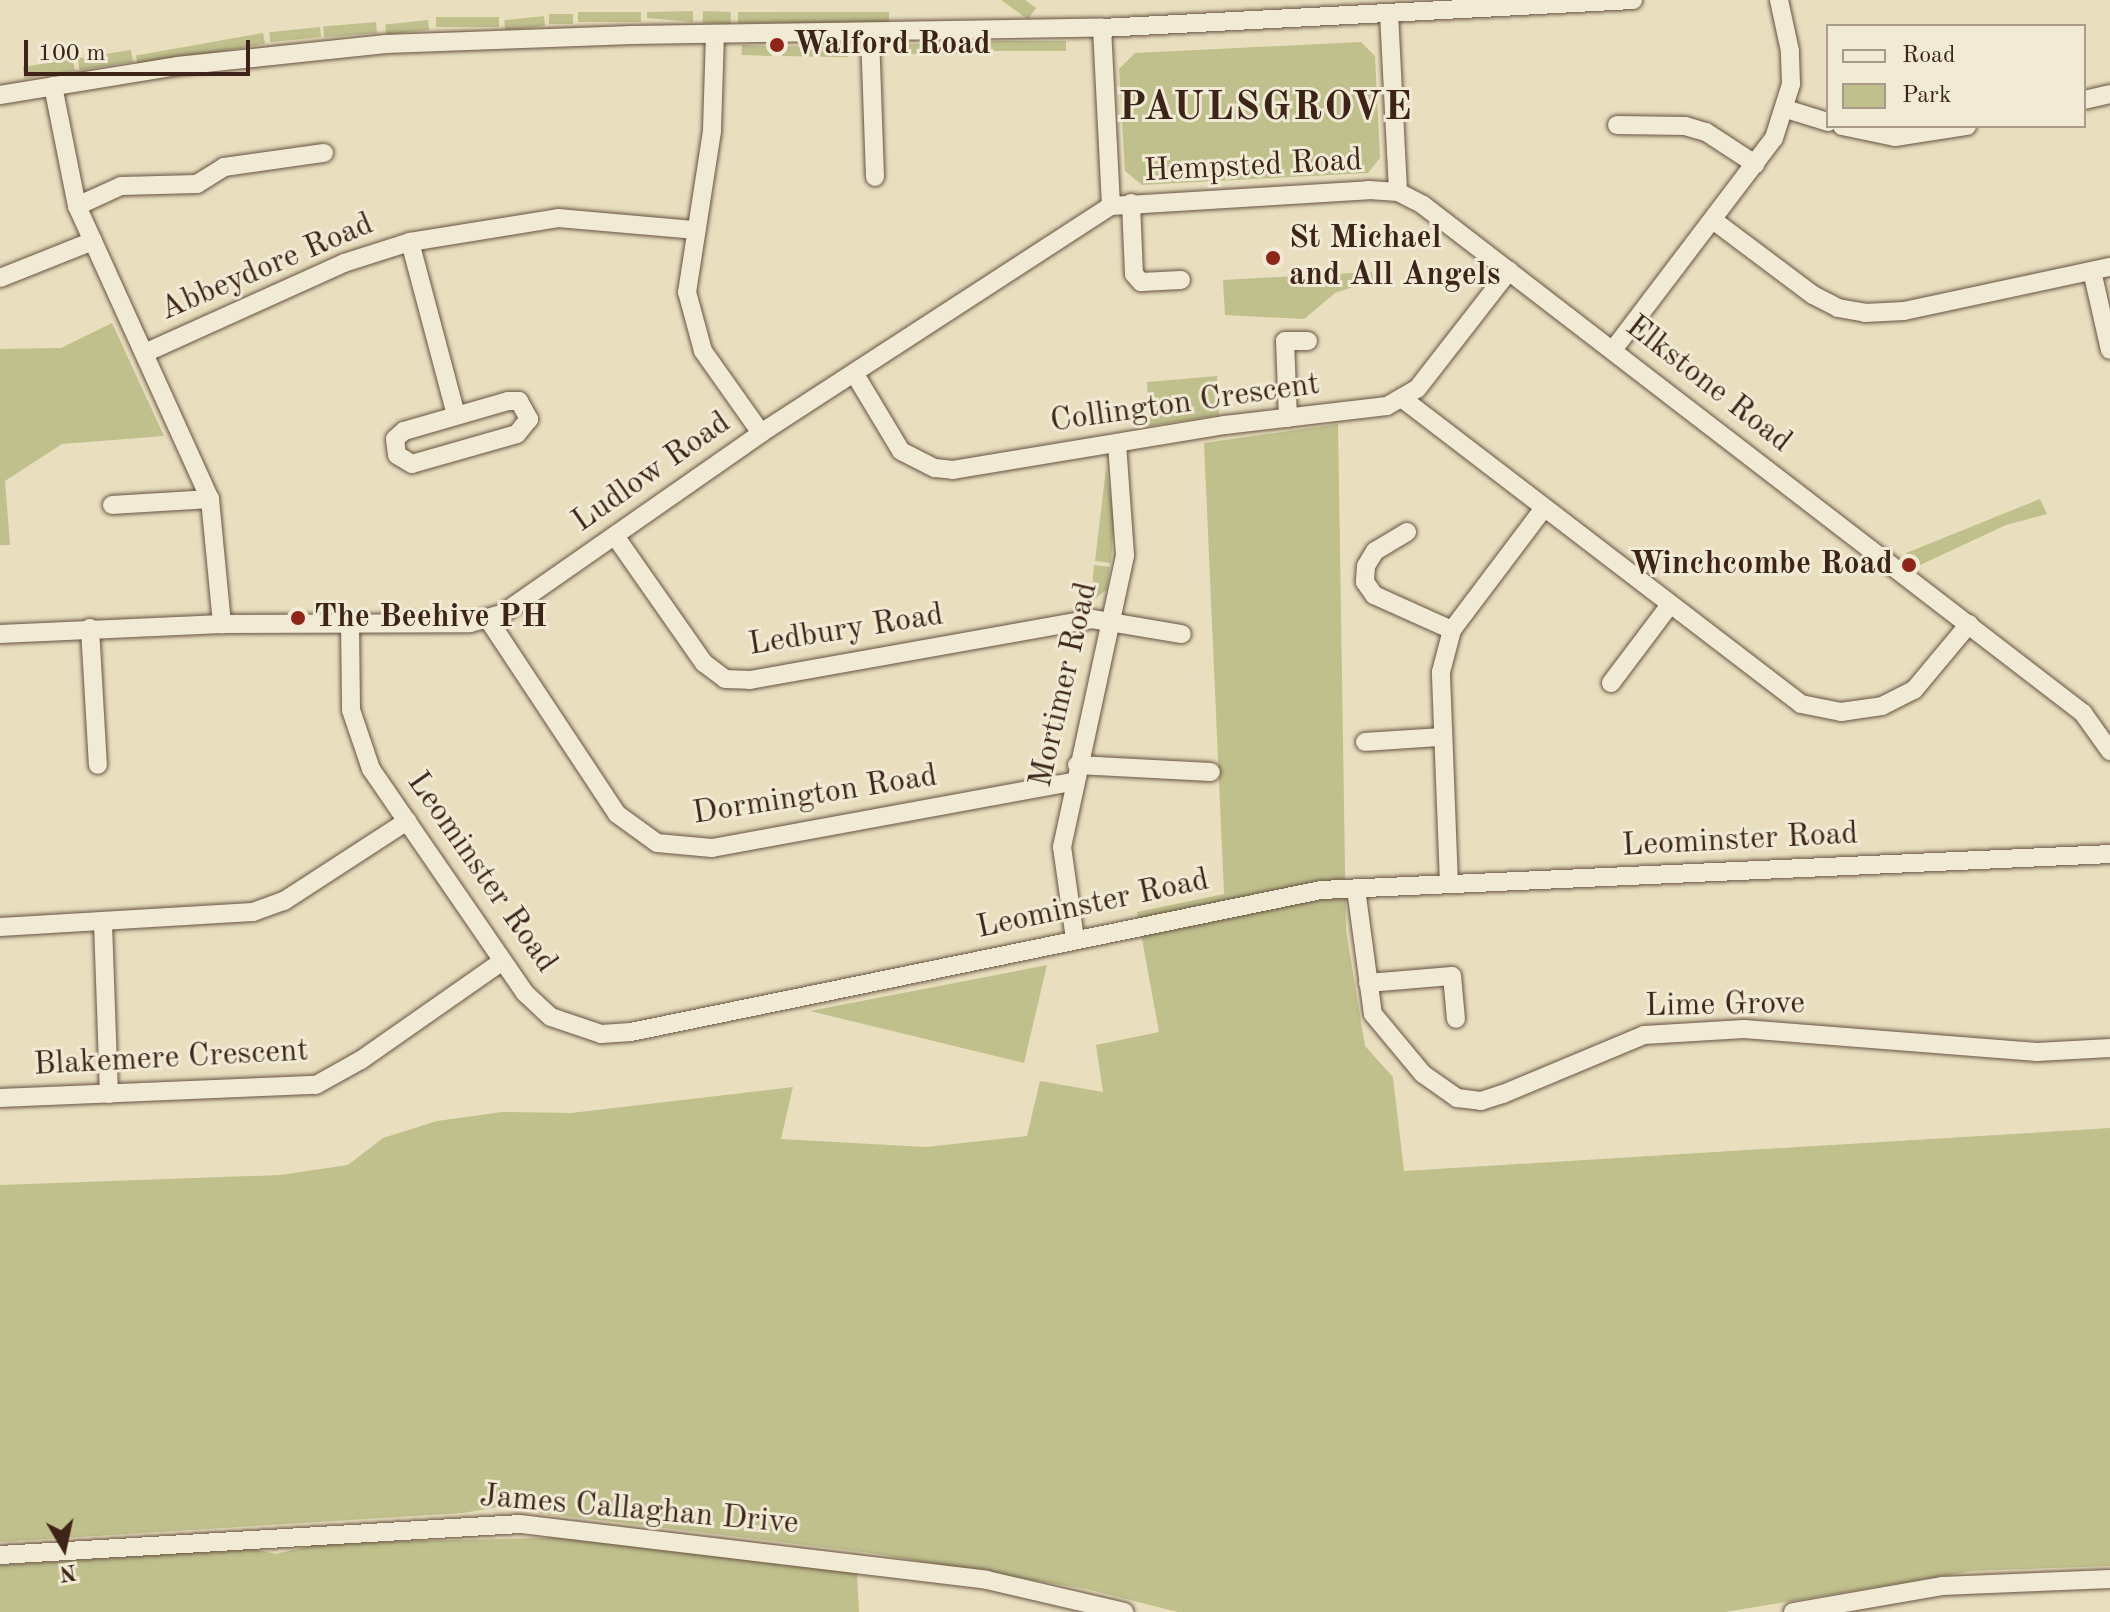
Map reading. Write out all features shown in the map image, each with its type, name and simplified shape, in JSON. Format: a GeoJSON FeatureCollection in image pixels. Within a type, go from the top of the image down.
{"type":"FeatureCollection","features":[{"type":"Feature","properties":{"kind":"street"},"geometry":{"type":"LineString","coordinates":[[1247,0],[1249,20]]}},
{"type":"Feature","properties":{"kind":"street"},"geometry":{"type":"LineString","coordinates":[[0,95],[334,48],[715,34],[870,34],[1102,28],[1633,0]]}},
{"type":"Feature","properties":{"kind":"street"},"geometry":{"type":"LineString","coordinates":[[1613,350],[1755,164],[1786,109],[1790,51],[1779,0]]}},
{"type":"Feature","properties":{"kind":"street"},"geometry":{"type":"LineString","coordinates":[[1389,13],[1398,192]]}},
{"type":"Feature","properties":{"kind":"street"},"geometry":{"type":"LineString","coordinates":[[1102,28],[1111,206]]}},
{"type":"Feature","properties":{"kind":"street"},"geometry":{"type":"LineString","coordinates":[[715,34],[712,131],[687,292],[692,326],[703,351],[761,433]]}},
{"type":"Feature","properties":{"kind":"street"},"geometry":{"type":"LineString","coordinates":[[870,34],[875,177]]}},
{"type":"Feature","properties":{"kind":"street"},"geometry":{"type":"LineString","coordinates":[[53,86],[77,206],[147,352],[210,499],[222,624]]}},
{"type":"Feature","properties":{"kind":"street"},"geometry":{"type":"LineString","coordinates":[[2086,100],[2110,94]]}},
{"type":"Feature","properties":{"kind":"street"},"geometry":{"type":"LineString","coordinates":[[1786,109],[1826,121]]}},
{"type":"Feature","properties":{"kind":"street"},"geometry":{"type":"LineString","coordinates":[[1617,125],[1685,126],[1706,132],[1755,164]]}},
{"type":"Feature","properties":{"kind":"street"},"geometry":{"type":"LineString","coordinates":[[1852,128],[1895,137],[1954,128]]}},
{"type":"Feature","properties":{"kind":"street"},"geometry":{"type":"LineString","coordinates":[[77,206],[121,186],[197,184],[224,167],[324,153]]}},
{"type":"Feature","properties":{"kind":"street","name":"Hempsted Road"},"geometry":{"type":"LineString","coordinates":[[1111,206],[1398,192]]}},
{"type":"Feature","properties":{"kind":"street","name":"Elkstone Road"},"geometry":{"type":"LineString","coordinates":[[1398,192],[1613,350],[2083,713],[2110,751]]}},
{"type":"Feature","properties":{"kind":"street"},"geometry":{"type":"LineString","coordinates":[[1131,203],[1134,274],[1141,282],[1181,280]]}},
{"type":"Feature","properties":{"kind":"street","name":"Ludlow Road"},"geometry":{"type":"LineString","coordinates":[[488,619],[615,536],[761,433],[856,376],[1111,206]]}},
{"type":"Feature","properties":{"kind":"street","name":"Abbeydore Road"},"geometry":{"type":"LineString","coordinates":[[147,352],[344,263],[410,242],[558,218],[696,230]]}},
{"type":"Feature","properties":{"kind":"street"},"geometry":{"type":"LineString","coordinates":[[1713,220],[1813,295],[1838,308],[1865,313],[1904,311],[2101,269],[2110,350]]}},
{"type":"Feature","properties":{"kind":"street"},"geometry":{"type":"LineString","coordinates":[[0,278],[93,241]]}},
{"type":"Feature","properties":{"kind":"street"},"geometry":{"type":"LineString","coordinates":[[410,242],[456,415]]}},
{"type":"Feature","properties":{"kind":"street"},"geometry":{"type":"LineString","coordinates":[[1509,271],[1417,389],[1403,399],[1669,606],[1801,704],[1841,712],[1882,706],[1914,690],[1969,624]]}},
{"type":"Feature","properties":{"kind":"street"},"geometry":{"type":"LineString","coordinates":[[1288,418],[1285,341],[1308,341]]}},
{"type":"Feature","properties":{"kind":"street","name":"Collington Crescent"},"geometry":{"type":"LineString","coordinates":[[856,376],[901,451],[935,468],[1387,406],[1403,399]]}},
{"type":"Feature","properties":{"kind":"street"},"geometry":{"type":"LineString","coordinates":[[519,401],[529,419],[517,434],[412,464],[397,455],[395,439],[404,431],[456,415],[519,401]]}},
{"type":"Feature","properties":{"kind":"street","name":"Mortimer Road"},"geometry":{"type":"LineString","coordinates":[[1075,939],[1062,847],[1075,773],[1125,555],[1117,443]]}},
{"type":"Feature","properties":{"kind":"street"},"geometry":{"type":"LineString","coordinates":[[112,505],[210,499]]}},
{"type":"Feature","properties":{"kind":"street"},"geometry":{"type":"LineString","coordinates":[[1449,884],[1441,737],[1441,672],[1452,630],[1544,508]]}},
{"type":"Feature","properties":{"kind":"street"},"geometry":{"type":"LineString","coordinates":[[1407,532],[1375,551],[1365,582],[1374,595],[1452,630]]}},
{"type":"Feature","properties":{"kind":"street","name":"Ledbury Road"},"geometry":{"type":"LineString","coordinates":[[615,536],[704,663],[725,679],[750,680],[1092,619],[1182,634]]}},
{"type":"Feature","properties":{"kind":"street"},"geometry":{"type":"LineString","coordinates":[[1611,683],[1669,606]]}},
{"type":"Feature","properties":{"kind":"street"},"geometry":{"type":"LineString","coordinates":[[0,634],[90,628],[488,619]]}},
{"type":"Feature","properties":{"kind":"street","name":"Dormington Road"},"geometry":{"type":"LineString","coordinates":[[488,619],[617,814],[657,843],[712,848],[1075,773],[1211,772]]}},
{"type":"Feature","properties":{"kind":"street","name":"Leominster Road"},"geometry":{"type":"LineString","coordinates":[[350,624],[353,721],[371,769],[501,962],[551,1017],[585,1031],[621,1034],[1321,890],[2110,854]]}},
{"type":"Feature","properties":{"kind":"street"},"geometry":{"type":"LineString","coordinates":[[90,628],[98,765]]}},
{"type":"Feature","properties":{"kind":"street"},"geometry":{"type":"LineString","coordinates":[[1365,742],[1441,737]]}},
{"type":"Feature","properties":{"kind":"street"},"geometry":{"type":"LineString","coordinates":[[0,927],[253,912],[284,901],[407,821]]}},
{"type":"Feature","properties":{"kind":"street","name":"Lime Grove"},"geometry":{"type":"LineString","coordinates":[[1356,889],[1373,1014],[1383,1031],[1441,1091],[1481,1101],[1644,1035],[1744,1029],[2037,1052],[2110,1048]]}},
{"type":"Feature","properties":{"kind":"street"},"geometry":{"type":"LineString","coordinates":[[103,923],[109,1094]]}},
{"type":"Feature","properties":{"kind":"street","name":"Blakemere Crescent"},"geometry":{"type":"LineString","coordinates":[[0,1098],[316,1085],[361,1060],[501,962]]}},
{"type":"Feature","properties":{"kind":"street"},"geometry":{"type":"LineString","coordinates":[[1368,983],[1452,976],[1456,1019]]}},
{"type":"Feature","properties":{"kind":"street","name":"James Callaghan Drive"},"geometry":{"type":"LineString","coordinates":[[0,1555],[520,1524],[987,1580],[1124,1612]]}},
{"type":"Feature","properties":{"kind":"street"},"geometry":{"type":"LineString","coordinates":[[1793,1612],[1942,1586],[2110,1579]]}},
{"type":"Feature","properties":{"kind":"green space"},"geometry":{"type":"Polygon","coordinates":[[[1001,0],[1025,0],[1036,8],[1028,19],[1001,0]]]}},
{"type":"Feature","properties":{"kind":"green space"},"geometry":{"type":"Polygon","coordinates":[[[693,11],[693,22],[647,18],[647,12],[693,11]]]}},
{"type":"Feature","properties":{"kind":"green space"},"geometry":{"type":"Polygon","coordinates":[[[703,11],[731,12],[731,24],[703,23],[703,11]]]}},
{"type":"Feature","properties":{"kind":"green space"},"geometry":{"type":"Polygon","coordinates":[[[578,12],[641,12],[641,22],[578,22],[578,12]]]}},
{"type":"Feature","properties":{"kind":"green space"},"geometry":{"type":"Polygon","coordinates":[[[738,12],[889,12],[889,23],[738,23],[738,12]]]}},
{"type":"Feature","properties":{"kind":"green space"},"geometry":{"type":"Polygon","coordinates":[[[549,14],[573,14],[573,24],[549,24],[549,14]]]}},
{"type":"Feature","properties":{"kind":"green space"},"geometry":{"type":"Polygon","coordinates":[[[544,16],[545,26],[505,30],[504,20],[544,16]]]}},
{"type":"Feature","properties":{"kind":"green space"},"geometry":{"type":"Polygon","coordinates":[[[436,17],[499,17],[499,27],[436,27],[436,17]]]}},
{"type":"Feature","properties":{"kind":"green space"},"geometry":{"type":"Polygon","coordinates":[[[428,20],[429,30],[386,34],[385,24],[428,20]]]}},
{"type":"Feature","properties":{"kind":"green space"},"geometry":{"type":"Polygon","coordinates":[[[376,22],[377,33],[324,38],[323,27],[376,22]]]}},
{"type":"Feature","properties":{"kind":"green space"},"geometry":{"type":"Polygon","coordinates":[[[320,27],[321,37],[270,42],[269,32],[320,27]]]}},
{"type":"Feature","properties":{"kind":"green space"},"geometry":{"type":"Polygon","coordinates":[[[263,33],[265,44],[138,66],[136,55],[263,33]]]}},
{"type":"Feature","properties":{"kind":"green space"},"geometry":{"type":"Polygon","coordinates":[[[973,41],[1066,41],[1066,51],[973,51],[973,41]]]}},
{"type":"Feature","properties":{"kind":"green space"},"geometry":{"type":"Polygon","coordinates":[[[1361,42],[1375,56],[1380,158],[1368,173],[1142,185],[1125,171],[1119,69],[1135,53],[1361,42]]]}},
{"type":"Feature","properties":{"kind":"green space"},"geometry":{"type":"Polygon","coordinates":[[[897,44],[964,44],[964,54],[897,54],[897,44]]]}},
{"type":"Feature","properties":{"kind":"green space"},"geometry":{"type":"Polygon","coordinates":[[[742,45],[772,46],[772,56],[742,55],[742,45]]]}},
{"type":"Feature","properties":{"kind":"green space"},"geometry":{"type":"Polygon","coordinates":[[[782,46],[848,47],[848,57],[782,56],[782,46]]]}},
{"type":"Feature","properties":{"kind":"green space"},"geometry":{"type":"Polygon","coordinates":[[[131,50],[133,62],[80,70],[78,58],[131,50]]]}},
{"type":"Feature","properties":{"kind":"green space"},"geometry":{"type":"Polygon","coordinates":[[[73,59],[75,71],[25,79],[23,67],[73,59]]]}},
{"type":"Feature","properties":{"kind":"green space"},"geometry":{"type":"Polygon","coordinates":[[[1372,272],[1373,280],[1335,293],[1304,319],[1225,315],[1223,280],[1372,272]]]}},
{"type":"Feature","properties":{"kind":"green space"},"geometry":{"type":"Polygon","coordinates":[[[112,323],[164,436],[62,444],[5,481],[10,545],[0,545],[0,349],[61,348],[112,323]]]}},
{"type":"Feature","properties":{"kind":"green space"},"geometry":{"type":"Polygon","coordinates":[[[1217,376],[1219,415],[1149,426],[1147,382],[1217,376]]]}},
{"type":"Feature","properties":{"kind":"green space"},"geometry":{"type":"Polygon","coordinates":[[[1338,424],[1346,930],[1365,1046],[1393,1077],[1404,1171],[2110,1128],[2110,1566],[1973,1571],[1725,1612],[1178,1612],[1086,1589],[871,1553],[539,1513],[510,1505],[463,1513],[0,1542],[0,1185],[280,1175],[348,1165],[383,1138],[437,1121],[502,1112],[571,1113],[793,1087],[781,1139],[926,1147],[1027,1136],[1040,1081],[1103,1092],[1096,1045],[1159,1032],[1137,912],[1224,894],[1204,443],[1338,424]]]}},
{"type":"Feature","properties":{"kind":"green space"},"geometry":{"type":"Polygon","coordinates":[[[1106,468],[1114,518],[1111,563],[1095,561],[1106,468]]]}},
{"type":"Feature","properties":{"kind":"green space"},"geometry":{"type":"Polygon","coordinates":[[[2040,499],[2047,514],[2006,525],[1918,566],[1906,553],[2040,499]]]}},
{"type":"Feature","properties":{"kind":"green space"},"geometry":{"type":"Polygon","coordinates":[[[1094,565],[1110,567],[1106,590],[1091,602],[1094,565]]]}},
{"type":"Feature","properties":{"kind":"green space"},"geometry":{"type":"Polygon","coordinates":[[[1047,965],[1024,1063],[810,1011],[1047,965]]]}},
{"type":"Feature","properties":{"kind":"green space"},"geometry":{"type":"Polygon","coordinates":[[[584,1537],[857,1573],[859,1612],[0,1612],[0,1565],[252,1548],[275,1554],[325,1543],[584,1537]]]}},
{"type":"Feature","properties":{"kind":"place","name":"Walford Road"},"geometry":{"type":"Point","coordinates":[777,45]}},
{"type":"Feature","properties":{"kind":"place","name":"St Michael and All Angels"},"geometry":{"type":"Point","coordinates":[1273,258]}},
{"type":"Feature","properties":{"kind":"place","name":"Winchcombe Road"},"geometry":{"type":"Point","coordinates":[1909,565]}},
{"type":"Feature","properties":{"kind":"place","name":"The Beehive PH"},"geometry":{"type":"Point","coordinates":[298,618]}},
{"type":"Feature","properties":{"kind":"district","name":"PAULSGROVE"},"geometry":{"type":"Point","coordinates":[1266,109]}}]}
